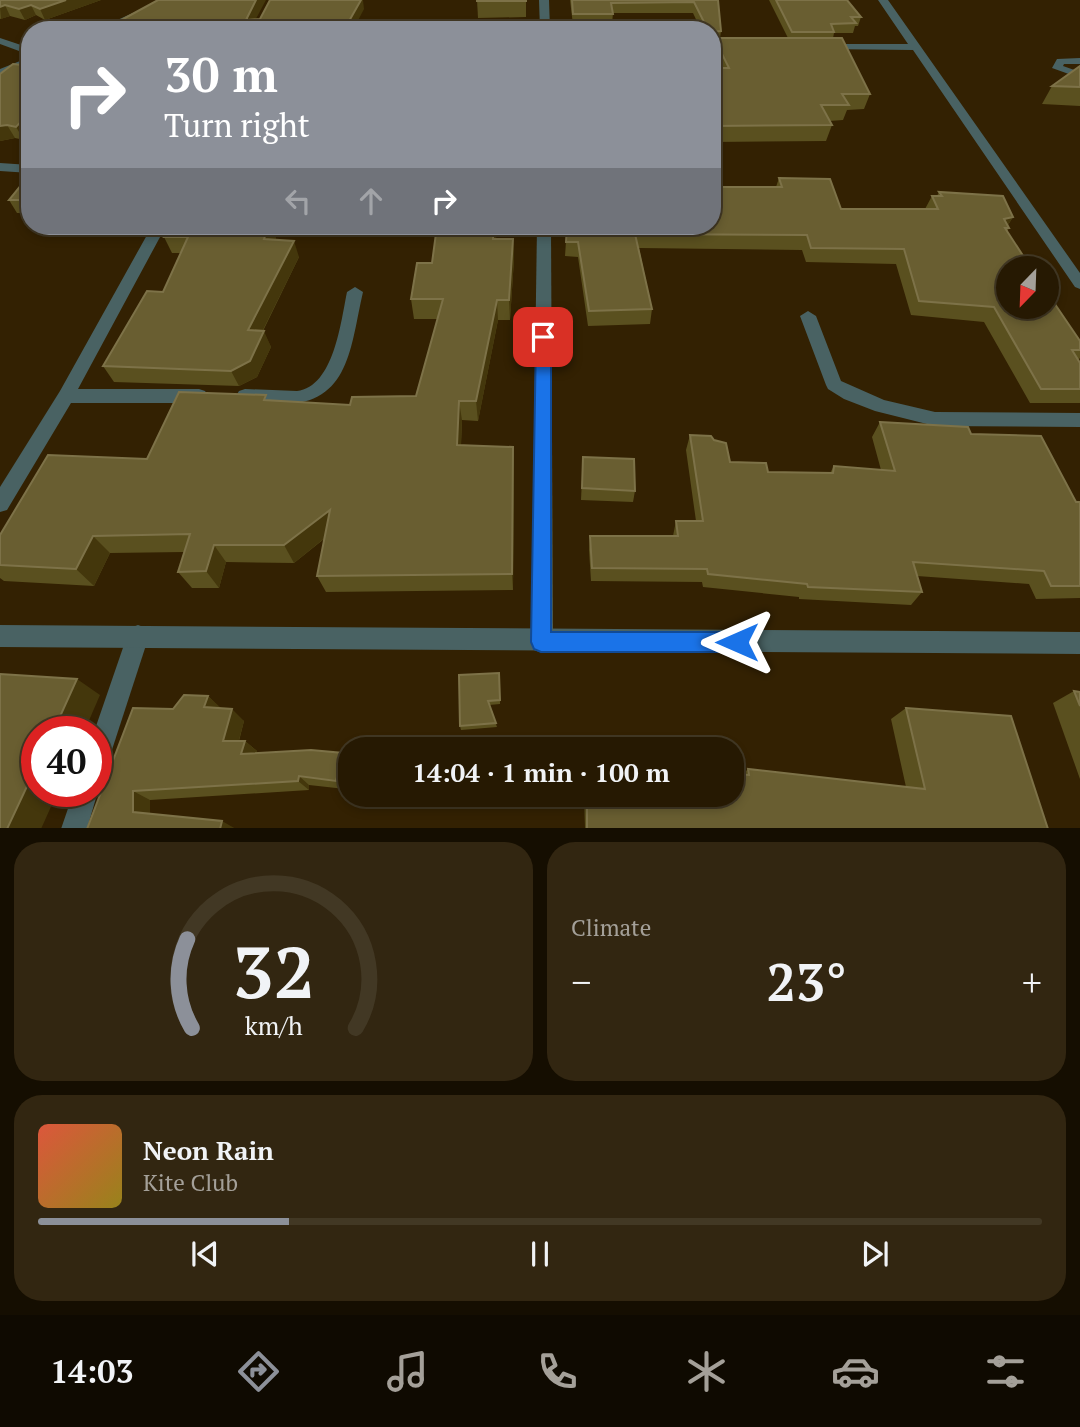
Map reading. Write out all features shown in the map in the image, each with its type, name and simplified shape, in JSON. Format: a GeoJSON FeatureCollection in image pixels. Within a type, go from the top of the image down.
{"type":"FeatureCollection","features":[{"type":"Feature","properties":{"kind":"street"},"geometry":{"type":"LineString","coordinates":[[121,21],[170,0]]}},
{"type":"Feature","properties":{"kind":"street"},"geometry":{"type":"LineString","coordinates":[[544,0],[545,21]]}},
{"type":"Feature","properties":{"kind":"street"},"geometry":{"type":"LineString","coordinates":[[883,0],[1080,284]]}},
{"type":"Feature","properties":{"kind":"street"},"geometry":{"type":"LineString","coordinates":[[0,41],[21,49]]}},
{"type":"Feature","properties":{"kind":"street"},"geometry":{"type":"LineString","coordinates":[[806,47],[916,47]]}},
{"type":"Feature","properties":{"kind":"street"},"geometry":{"type":"LineString","coordinates":[[1080,61],[1061,61],[1057,68],[1080,75]]}},
{"type":"Feature","properties":{"kind":"street"},"geometry":{"type":"LineString","coordinates":[[0,73],[21,64]]}},
{"type":"Feature","properties":{"kind":"street"},"geometry":{"type":"LineString","coordinates":[[0,167],[21,168]]}},
{"type":"Feature","properties":{"kind":"street"},"geometry":{"type":"LineString","coordinates":[[0,504],[66,396],[154,235]]}},
{"type":"Feature","properties":{"kind":"street"},"geometry":{"type":"LineString","coordinates":[[541,642],[544,235]]}},
{"type":"Feature","properties":{"kind":"street"},"geometry":{"type":"LineString","coordinates":[[66,396],[309,396],[324,387],[338,359],[355,292]]}},
{"type":"Feature","properties":{"kind":"street"},"geometry":{"type":"LineString","coordinates":[[808,316],[834,385],[860,398],[935,419],[1080,420]]}},
{"type":"Feature","properties":{"kind":"street"},"geometry":{"type":"LineString","coordinates":[[0,636],[541,642],[1080,643]]}},
{"type":"Feature","properties":{"kind":"street"},"geometry":{"type":"LineString","coordinates":[[111,716],[138,636]]}},
{"type":"Feature","properties":{"kind":"street"},"geometry":{"type":"LineString","coordinates":[[74,828],[81,807]]}},
{"type":"Feature","properties":{"kind":"building"},"geometry":{"type":"Polygon","coordinates":[[[0,0],[66,0],[40,9],[31,5],[19,9],[5,5],[0,7],[0,0]]]}},
{"type":"Feature","properties":{"kind":"building"},"geometry":{"type":"Polygon","coordinates":[[[158,0],[256,0],[246,20],[260,19],[270,0],[361,0],[349,21],[120,21],[158,0]]]}},
{"type":"Feature","properties":{"kind":"building"},"geometry":{"type":"Polygon","coordinates":[[[526,0],[526,1],[477,1],[526,0]]]}},
{"type":"Feature","properties":{"kind":"building"},"geometry":{"type":"Polygon","coordinates":[[[572,0],[718,0],[720,21],[704,21],[694,2],[611,3],[613,14],[573,14],[572,0]]]}},
{"type":"Feature","properties":{"kind":"building"},"geometry":{"type":"Polygon","coordinates":[[[776,0],[847,0],[861,17],[851,17],[856,23],[831,24],[834,32],[792,32],[776,0]]]}},
{"type":"Feature","properties":{"kind":"building"},"geometry":{"type":"Polygon","coordinates":[[[721,38],[842,38],[870,94],[842,94],[849,105],[821,105],[832,125],[721,126],[721,68],[729,68],[721,52],[721,38]]]}},
{"type":"Feature","properties":{"kind":"building"},"geometry":{"type":"Polygon","coordinates":[[[13,64],[21,65],[21,122],[16,127],[0,126],[0,74],[13,64]]]}},
{"type":"Feature","properties":{"kind":"building"},"geometry":{"type":"Polygon","coordinates":[[[1080,66],[1080,87],[1052,86],[1080,66]]]}},
{"type":"Feature","properties":{"kind":"building"},"geometry":{"type":"Polygon","coordinates":[[[779,178],[830,179],[841,209],[938,209],[932,196],[942,196],[939,192],[1003,196],[1013,217],[1004,219],[1009,228],[1005,228],[1023,256],[996,256],[996,310],[994,307],[919,301],[904,249],[811,248],[807,235],[721,234],[721,187],[782,187],[779,178]]]}},
{"type":"Feature","properties":{"kind":"building"},"geometry":{"type":"Polygon","coordinates":[[[21,185],[21,200],[9,200],[21,185]]]}},
{"type":"Feature","properties":{"kind":"building"},"geometry":{"type":"Polygon","coordinates":[[[266,235],[264,239],[294,241],[248,330],[264,331],[250,361],[231,371],[103,366],[147,291],[163,292],[188,237],[164,237],[266,235]]]}},
{"type":"Feature","properties":{"kind":"building"},"geometry":{"type":"Polygon","coordinates":[[[436,235],[493,235],[493,239],[513,239],[509,300],[497,300],[476,401],[459,401],[457,445],[513,447],[512,574],[317,576],[330,510],[284,545],[214,545],[206,571],[178,572],[190,534],[93,536],[76,569],[0,565],[0,535],[48,455],[147,459],[179,392],[266,395],[264,400],[350,405],[352,397],[416,396],[443,299],[411,299],[417,263],[432,263],[436,235]]]}},
{"type":"Feature","properties":{"kind":"building"},"geometry":{"type":"Polygon","coordinates":[[[566,235],[635,235],[652,309],[589,311],[578,242],[566,242],[566,235]]]}},
{"type":"Feature","properties":{"kind":"building"},"geometry":{"type":"Polygon","coordinates":[[[1059,310],[1080,341],[1080,350],[1072,350],[1080,363],[1080,389],[1041,389],[1001,319],[1059,319],[1059,310]]]}},
{"type":"Feature","properties":{"kind":"building"},"geometry":{"type":"Polygon","coordinates":[[[880,422],[968,427],[971,434],[1041,436],[1076,502],[1080,502],[1080,586],[1051,586],[1044,571],[913,562],[922,592],[808,587],[807,584],[708,574],[707,569],[592,568],[590,536],[678,536],[676,521],[703,521],[690,435],[711,436],[714,440],[726,443],[730,462],[766,463],[768,472],[833,473],[834,466],[895,471],[880,422]]]}},
{"type":"Feature","properties":{"kind":"building"},"geometry":{"type":"Polygon","coordinates":[[[583,457],[634,459],[635,491],[582,488],[583,457]]]}},
{"type":"Feature","properties":{"kind":"building"},"geometry":{"type":"Polygon","coordinates":[[[499,673],[500,700],[488,701],[496,723],[460,726],[459,675],[499,673]]]}},
{"type":"Feature","properties":{"kind":"building"},"geometry":{"type":"Polygon","coordinates":[[[0,674],[77,679],[60,716],[21,716],[21,799],[7,828],[0,828],[0,674]]]}},
{"type":"Feature","properties":{"kind":"building"},"geometry":{"type":"Polygon","coordinates":[[[1074,691],[1080,692],[1080,706],[1074,691]]]}},
{"type":"Feature","properties":{"kind":"building"},"geometry":{"type":"Polygon","coordinates":[[[184,695],[208,696],[204,707],[232,709],[223,741],[245,741],[241,754],[311,750],[338,753],[336,781],[299,776],[298,781],[133,791],[133,812],[222,821],[220,828],[87,828],[95,807],[112,807],[112,763],[133,708],[173,709],[184,695]]]}},
{"type":"Feature","properties":{"kind":"building"},"geometry":{"type":"Polygon","coordinates":[[[906,708],[1011,716],[1048,828],[587,828],[587,807],[744,807],[744,775],[749,775],[748,769],[925,789],[906,708]]]}},
{"type":"Feature","properties":{"kind":"route"},"geometry":{"type":"LineString","coordinates":[[543,337],[541,642],[737,642]]}}]}
